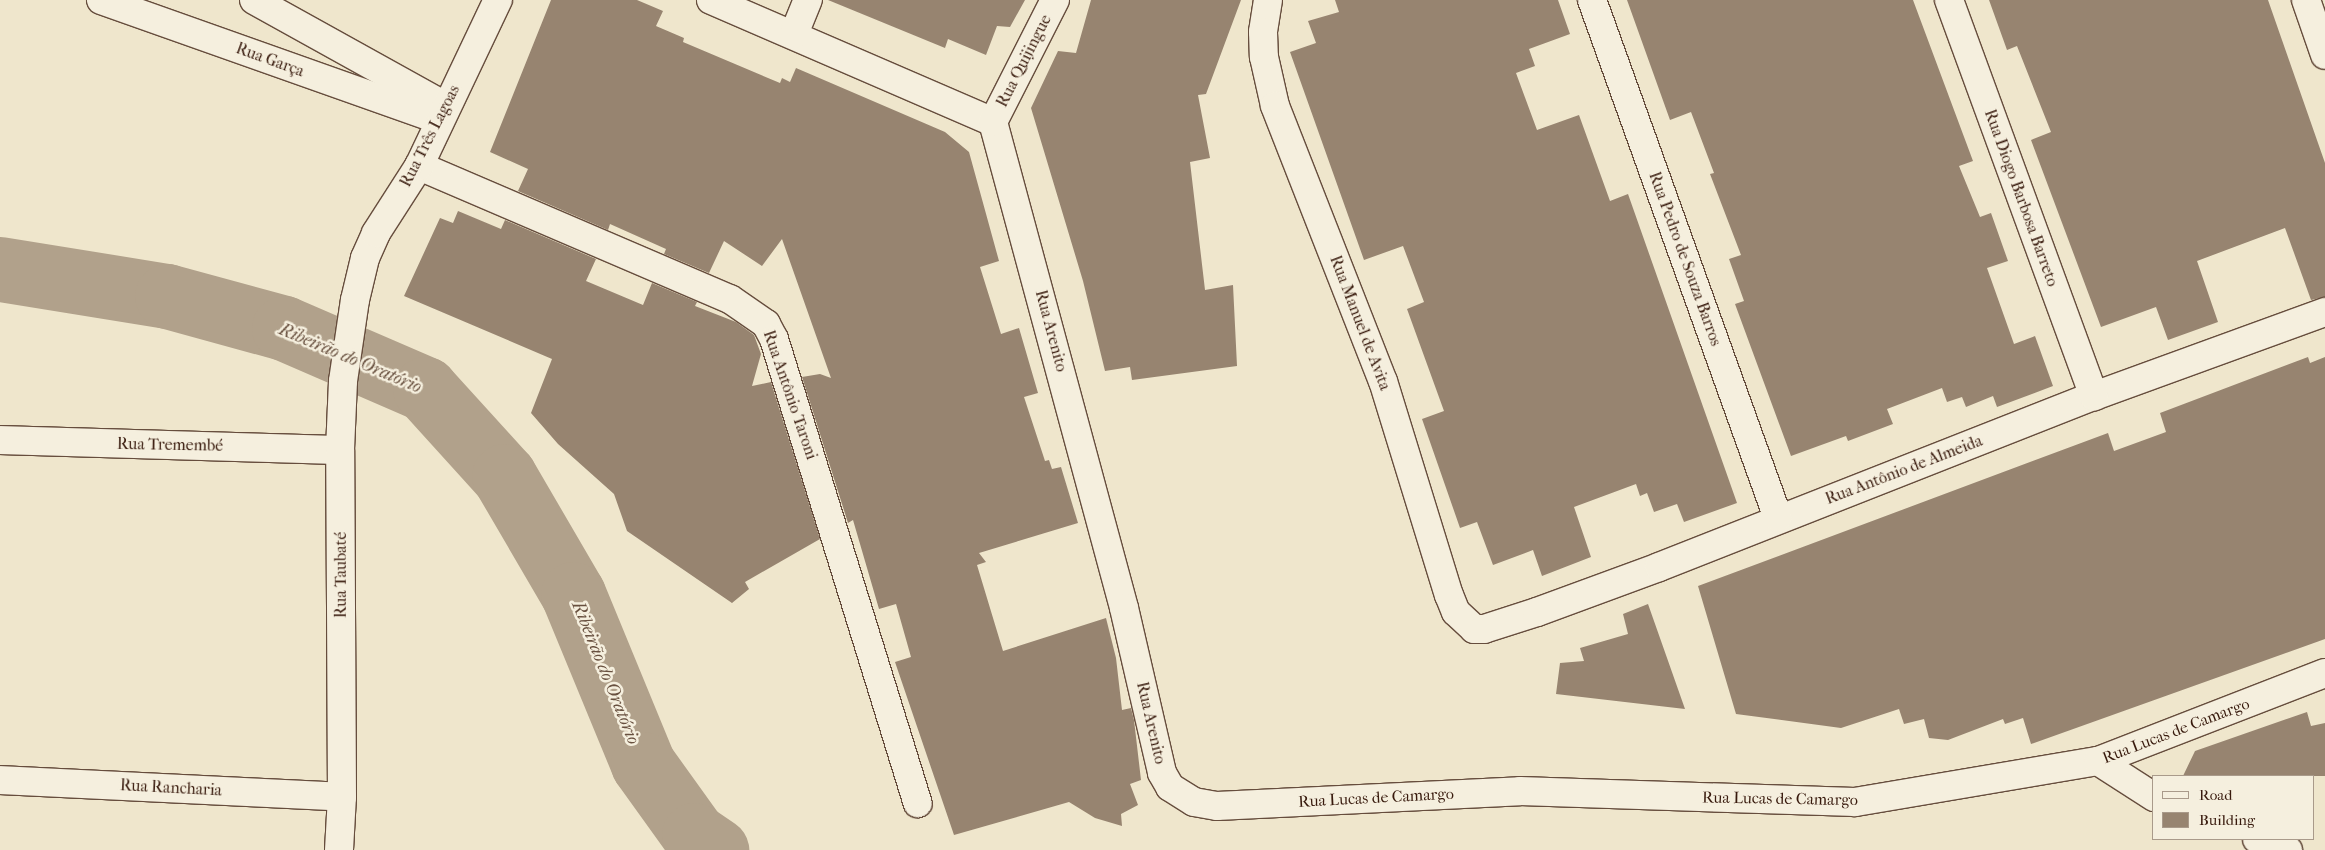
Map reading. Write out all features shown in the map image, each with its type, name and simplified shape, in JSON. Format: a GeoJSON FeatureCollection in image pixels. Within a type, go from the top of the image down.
{"type":"FeatureCollection","features":[{"type":"Feature","properties":{"kind":"street","name":"Rua Garça"},"geometry":{"type":"LineString","coordinates":[[101,0],[442,113]]}},
{"type":"Feature","properties":{"kind":"street"},"geometry":{"type":"LineString","coordinates":[[254,0],[442,113]]}},
{"type":"Feature","properties":{"kind":"street","name":"Rua Três Lagoas"},"geometry":{"type":"LineString","coordinates":[[355,300],[365,258],[376,233],[419,166],[442,113],[498,0]]}},
{"type":"Feature","properties":{"kind":"street"},"geometry":{"type":"LineString","coordinates":[[711,0],[794,34],[993,122]]}},
{"type":"Feature","properties":{"kind":"street"},"geometry":{"type":"LineString","coordinates":[[794,34],[808,0]]}},
{"type":"Feature","properties":{"kind":"street","name":"Rua Quijingue"},"geometry":{"type":"LineString","coordinates":[[993,122],[1055,0]]}},
{"type":"Feature","properties":{"kind":"street","name":"Rua Manuel de Avita"},"geometry":{"type":"LineString","coordinates":[[1268,0],[1263,32],[1264,57],[1275,106],[1383,381],[1456,612],[1466,624],[1484,629]]}},
{"type":"Feature","properties":{"kind":"street","name":"Rua Pedro de Souza Barros"},"geometry":{"type":"LineString","coordinates":[[1592,0],[1778,518]]}},
{"type":"Feature","properties":{"kind":"street","name":"Rua Diogo Barbosa Barreto"},"geometry":{"type":"LineString","coordinates":[[1949,0],[2094,396]]}},
{"type":"Feature","properties":{"kind":"street"},"geometry":{"type":"LineString","coordinates":[[2306,0],[2325,55]]}},
{"type":"Feature","properties":{"kind":"street","name":"Rua Arenito"},"geometry":{"type":"LineString","coordinates":[[993,122],[1124,608],[1162,773],[1170,787],[1181,796],[1194,802],[1216,806]]}},
{"type":"Feature","properties":{"kind":"street","name":"Rua Antônio Taroni"},"geometry":{"type":"LineString","coordinates":[[419,166],[730,299],[766,324],[774,339],[918,803]]}},
{"type":"Feature","properties":{"kind":"street","name":"Rua Taubaté"},"geometry":{"type":"LineString","coordinates":[[339,850],[342,797],[340,450],[344,382],[355,300]]}},
{"type":"Feature","properties":{"kind":"street","name":"Rua Antônio de Almeida"},"geometry":{"type":"LineString","coordinates":[[1484,629],[1658,567],[1778,518],[2094,396],[2325,312]]}},
{"type":"Feature","properties":{"kind":"street","name":"Rua Tremembé"},"geometry":{"type":"LineString","coordinates":[[0,440],[340,450]]}},
{"type":"Feature","properties":{"kind":"street","name":"Rua Lucas de Camargo"},"geometry":{"type":"LineString","coordinates":[[1216,806],[1520,791],[1855,802],[2098,761],[2325,673]]}},
{"type":"Feature","properties":{"kind":"street"},"geometry":{"type":"LineString","coordinates":[[2098,761],[2152,796]]}},
{"type":"Feature","properties":{"kind":"street","name":"Rua Rancharia"},"geometry":{"type":"LineString","coordinates":[[0,780],[342,797]]}},
{"type":"Feature","properties":{"kind":"street"},"geometry":{"type":"LineString","coordinates":[[2260,840],[2288,850]]}},
{"type":"Feature","properties":{"kind":"building"},"geometry":{"type":"Polygon","coordinates":[[[551,0],[637,0],[663,11],[656,26],[684,38],[683,42],[780,83],[782,78],[790,82],[796,68],[945,132],[969,152],[999,261],[980,267],[1001,334],[1019,328],[1038,393],[1024,397],[1045,461],[1049,460],[1052,469],[1061,467],[1078,523],[979,553],[986,562],[977,565],[1003,651],[1106,618],[1116,658],[1122,710],[1131,708],[1134,720],[1141,780],[1130,784],[1138,805],[1121,814],[1122,826],[1095,818],[1069,802],[954,835],[895,662],[911,657],[896,604],[879,609],[853,520],[848,523],[802,377],[820,374],[831,378],[782,239],[762,266],[724,241],[709,273],[664,254],[666,249],[610,224],[608,230],[518,191],[528,169],[490,152],[551,0]]]}},
{"type":"Feature","properties":{"kind":"building"},"geometry":{"type":"Polygon","coordinates":[[[828,0],[1025,0],[1010,27],[997,26],[986,55],[948,39],[945,48],[828,0]]]}},
{"type":"Feature","properties":{"kind":"building"},"geometry":{"type":"Polygon","coordinates":[[[1091,0],[1241,0],[1206,94],[1198,95],[1210,158],[1190,162],[1205,290],[1233,285],[1237,366],[1132,380],[1130,367],[1105,371],[1083,281],[1031,108],[1058,51],[1076,53],[1091,0]]]}},
{"type":"Feature","properties":{"kind":"building"},"geometry":{"type":"Polygon","coordinates":[[[1335,0],[1558,0],[1570,34],[1529,49],[1535,66],[1516,73],[1537,130],[1579,115],[1610,201],[1628,194],[1737,503],[1684,522],[1677,504],[1654,512],[1647,493],[1640,496],[1636,484],[1574,507],[1591,557],[1542,576],[1533,550],[1493,565],[1477,522],[1460,528],[1422,419],[1444,411],[1407,309],[1424,302],[1403,246],[1364,260],[1290,52],[1316,43],[1308,21],[1339,12],[1335,0]]]}},
{"type":"Feature","properties":{"kind":"building"},"geometry":{"type":"Polygon","coordinates":[[[1627,0],[1913,0],[1973,161],[1959,166],[1980,217],[1991,213],[2008,261],[1987,268],[2014,344],[2035,336],[2053,386],[1997,407],[1993,396],[1966,407],[1962,397],[1947,402],[1942,388],[1887,409],[1893,424],[1848,441],[1846,436],[1791,456],[1735,304],[1744,301],[1729,259],[1741,255],[1710,174],[1714,173],[1691,112],[1670,120],[1627,0]]]}},
{"type":"Feature","properties":{"kind":"building"},"geometry":{"type":"Polygon","coordinates":[[[1989,0],[2268,0],[2325,163],[2325,297],[2311,300],[2285,228],[2197,261],[2218,322],[2168,340],[2156,307],[2101,327],[2031,140],[2051,132],[2017,46],[2007,50],[1989,0]]]}},
{"type":"Feature","properties":{"kind":"building"},"geometry":{"type":"Polygon","coordinates":[[[458,211],[501,229],[505,220],[596,259],[586,281],[643,305],[652,283],[697,302],[695,306],[736,322],[754,335],[761,354],[752,386],[771,382],[820,539],[745,582],[749,589],[732,603],[627,531],[614,494],[558,444],[531,413],[552,359],[404,296],[440,218],[453,223],[458,211]]]}},
{"type":"Feature","properties":{"kind":"building"},"geometry":{"type":"Polygon","coordinates":[[[2308,357],[2310,363],[2325,357],[2325,639],[2031,744],[2023,718],[2005,724],[2003,719],[1948,740],[1929,738],[1924,719],[1904,724],[1899,709],[1841,728],[1736,714],[1698,586],[2108,433],[2114,451],[2166,432],[2160,413],[2308,357]]]}},
{"type":"Feature","properties":{"kind":"building"},"geometry":{"type":"Polygon","coordinates":[[[1648,604],[1685,709],[1556,694],[1560,663],[1584,661],[1580,648],[1628,634],[1623,614],[1648,604]]]}},
{"type":"Feature","properties":{"kind":"building"},"geometry":{"type":"Polygon","coordinates":[[[2307,712],[2311,726],[2325,723],[2325,776],[2183,775],[2195,751],[2307,712]]]}},
{"type":"Feature","properties":{"kind":"waterway","name":"Ribeirão do Oratório"},"geometry":{"type":"LineString","coordinates":[[0,269],[167,296],[284,328],[425,389],[504,476],[573,594],[643,764],[694,835],[716,850]]}}]}
